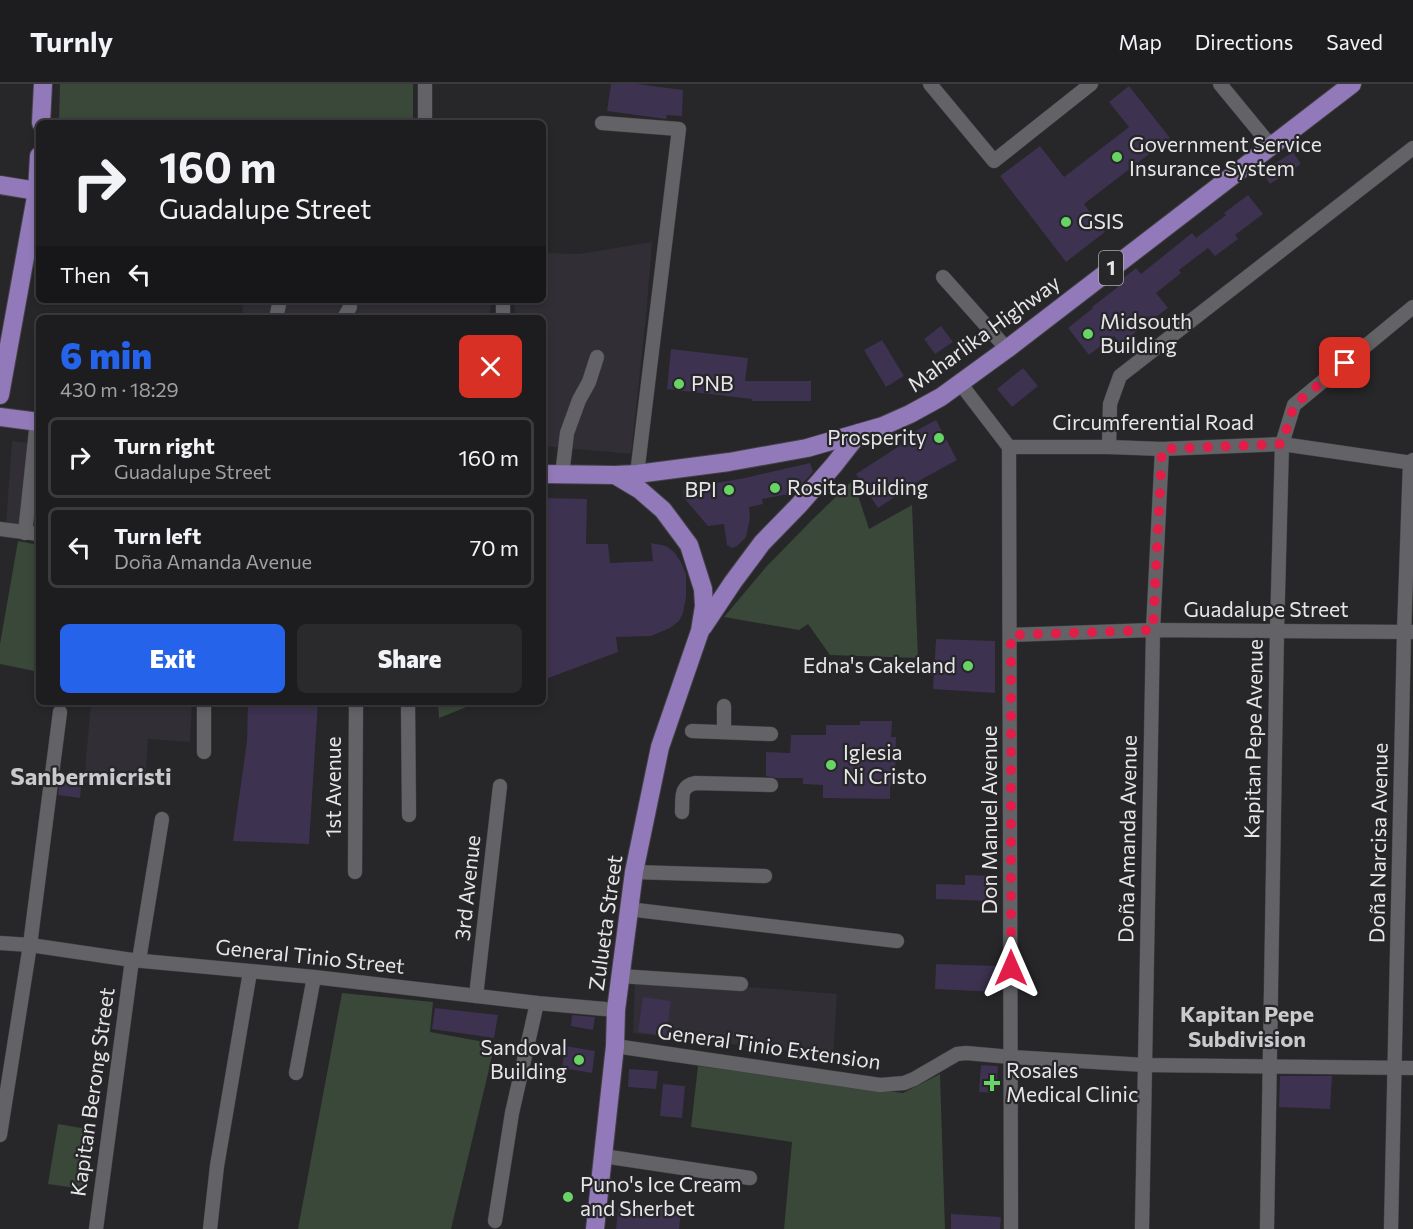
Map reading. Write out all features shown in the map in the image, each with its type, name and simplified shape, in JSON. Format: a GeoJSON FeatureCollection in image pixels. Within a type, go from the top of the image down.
{"type":"FeatureCollection","features":[{"type":"Feature","properties":{"kind":"main road"},"geometry":{"type":"LineString","coordinates":[[41,120],[43,84]]}},
{"type":"Feature","properties":{"kind":"main road","name":"Maharlika Highway"},"geometry":{"type":"LineString","coordinates":[[546,474],[615,476],[766,456],[807,448],[883,426],[910,414],[941,397],[1007,349],[1352,84]]}},
{"type":"Feature","properties":{"kind":"main road"},"geometry":{"type":"LineString","coordinates":[[0,185],[36,190]]}},
{"type":"Feature","properties":{"kind":"main road"},"geometry":{"type":"LineString","coordinates":[[0,395],[36,196]]}},
{"type":"Feature","properties":{"kind":"main road"},"geometry":{"type":"LineString","coordinates":[[0,417],[36,422]]}},
{"type":"Feature","properties":{"kind":"main road","name":"Zulueta Street"},"geometry":{"type":"LineString","coordinates":[[700,631],[762,543],[799,505],[859,433]]}},
{"type":"Feature","properties":{"kind":"main road","name":"Zulueta Street"},"geometry":{"type":"LineString","coordinates":[[594,1229],[615,1046],[616,1010],[634,872],[660,747],[700,631],[704,606],[703,589],[689,545],[663,510],[640,490],[615,476]]}},
{"type":"Feature","properties":{"kind":"street"},"geometry":{"type":"LineString","coordinates":[[425,84],[425,120]]}},
{"type":"Feature","properties":{"kind":"street"},"geometry":{"type":"LineString","coordinates":[[930,84],[994,161],[1091,84]]}},
{"type":"Feature","properties":{"kind":"street"},"geometry":{"type":"LineString","coordinates":[[1220,84],[1271,146]]}},
{"type":"Feature","properties":{"kind":"street"},"geometry":{"type":"LineString","coordinates":[[602,123],[679,129],[637,474]]}},
{"type":"Feature","properties":{"kind":"street"},"geometry":{"type":"LineString","coordinates":[[1109,447],[1110,404],[1120,376],[1413,148]]}},
{"type":"Feature","properties":{"kind":"street"},"geometry":{"type":"LineString","coordinates":[[943,277],[1007,349]]}},
{"type":"Feature","properties":{"kind":"street","name":"Kapitan Pepe Avenue"},"geometry":{"type":"LineString","coordinates":[[1267,1229],[1282,444],[1294,405],[1413,308]]}},
{"type":"Feature","properties":{"kind":"street"},"geometry":{"type":"LineString","coordinates":[[562,475],[567,433],[597,357]]}},
{"type":"Feature","properties":{"kind":"street"},"geometry":{"type":"LineString","coordinates":[[960,383],[1009,447]]}},
{"type":"Feature","properties":{"kind":"street","name":"Circumferential Road"},"geometry":{"type":"LineString","coordinates":[[1009,447],[1162,449],[1282,444],[1412,462]]}},
{"type":"Feature","properties":{"kind":"street","name":"Don Manuel Avenue"},"geometry":{"type":"LineString","coordinates":[[1009,447],[1011,1229]]}},
{"type":"Feature","properties":{"kind":"street","name":"Doña Amanda Avenue"},"geometry":{"type":"LineString","coordinates":[[1142,1229],[1153,630],[1162,449]]}},
{"type":"Feature","properties":{"kind":"street"},"geometry":{"type":"LineString","coordinates":[[0,529],[32,533],[36,459]]}},
{"type":"Feature","properties":{"kind":"street","name":"Doña Narcisa Avenue"},"geometry":{"type":"LineString","coordinates":[[1391,1229],[1412,462]]}},
{"type":"Feature","properties":{"kind":"street","name":"Guadalupe Street"},"geometry":{"type":"LineString","coordinates":[[1011,635],[1153,630],[1409,632]]}},
{"type":"Feature","properties":{"kind":"street"},"geometry":{"type":"LineString","coordinates":[[204,705],[204,752]]}},
{"type":"Feature","properties":{"kind":"street","name":"1st Avenue"},"geometry":{"type":"LineString","coordinates":[[355,872],[356,705]]}},
{"type":"Feature","properties":{"kind":"street"},"geometry":{"type":"LineString","coordinates":[[408,705],[409,815]]}},
{"type":"Feature","properties":{"kind":"street"},"geometry":{"type":"LineString","coordinates":[[724,706],[724,732]]}},
{"type":"Feature","properties":{"kind":"street"},"geometry":{"type":"LineString","coordinates":[[0,1135],[30,945],[60,712]]}},
{"type":"Feature","properties":{"kind":"street"},"geometry":{"type":"LineString","coordinates":[[692,731],[771,734]]}},
{"type":"Feature","properties":{"kind":"street"},"geometry":{"type":"LineString","coordinates":[[682,812],[683,790],[688,785],[696,783],[771,785]]}},
{"type":"Feature","properties":{"kind":"street","name":"3rd Avenue"},"geometry":{"type":"LineString","coordinates":[[477,996],[500,786]]}},
{"type":"Feature","properties":{"kind":"street","name":"Kapitan Berong Street"},"geometry":{"type":"LineString","coordinates":[[96,1229],[136,960],[162,819]]}},
{"type":"Feature","properties":{"kind":"street"},"geometry":{"type":"LineString","coordinates":[[634,872],[765,876]]}},
{"type":"Feature","properties":{"kind":"street"},"geometry":{"type":"LineString","coordinates":[[628,909],[897,940]]}},
{"type":"Feature","properties":{"kind":"street","name":"General Tinio Street"},"geometry":{"type":"LineString","coordinates":[[0,943],[136,960],[616,1010]]}},
{"type":"Feature","properties":{"kind":"street"},"geometry":{"type":"LineString","coordinates":[[210,1229],[217,1166],[250,972]]}},
{"type":"Feature","properties":{"kind":"street"},"geometry":{"type":"LineString","coordinates":[[620,976],[741,984]]}},
{"type":"Feature","properties":{"kind":"street"},"geometry":{"type":"LineString","coordinates":[[296,1073],[314,977]]}},
{"type":"Feature","properties":{"kind":"street"},"geometry":{"type":"LineString","coordinates":[[495,1221],[512,1113],[537,1003]]}},
{"type":"Feature","properties":{"kind":"street","name":"General Tinio Extension"},"geometry":{"type":"LineString","coordinates":[[615,1046],[880,1085],[904,1083],[957,1054],[966,1053],[1145,1065],[1413,1068]]}},
{"type":"Feature","properties":{"kind":"street"},"geometry":{"type":"LineString","coordinates":[[603,1156],[750,1178]]}},
{"type":"Feature","properties":{"kind":"shaded area"},"geometry":{"type":"Polygon","coordinates":[[[652,242],[631,454],[546,446],[546,315],[515,315],[514,303],[546,303],[546,253],[579,254],[652,242]]]}},
{"type":"Feature","properties":{"kind":"shaded area"},"geometry":{"type":"Polygon","coordinates":[[[243,303],[491,303],[490,315],[242,315],[243,303]]]}},
{"type":"Feature","properties":{"kind":"shaded area"},"geometry":{"type":"Polygon","coordinates":[[[12,441],[36,444],[36,541],[5,538],[12,441]]]}},
{"type":"Feature","properties":{"kind":"shaded area"},"geometry":{"type":"Polygon","coordinates":[[[91,705],[192,705],[190,742],[148,739],[145,787],[84,783],[91,705]]]}},
{"type":"Feature","properties":{"kind":"shaded area"},"geometry":{"type":"Polygon","coordinates":[[[635,978],[837,994],[833,1056],[633,1033],[635,978]]]}},
{"type":"Feature","properties":{"kind":"green space"},"geometry":{"type":"Polygon","coordinates":[[[60,84],[413,84],[413,120],[59,120],[60,84]]]}},
{"type":"Feature","properties":{"kind":"green space"},"geometry":{"type":"Polygon","coordinates":[[[853,480],[869,529],[912,505],[918,658],[830,655],[808,624],[799,630],[724,617],[766,567],[853,480]]]}},
{"type":"Feature","properties":{"kind":"green space"},"geometry":{"type":"Polygon","coordinates":[[[18,541],[36,544],[36,671],[0,664],[0,644],[18,541]]]}},
{"type":"Feature","properties":{"kind":"green space"},"geometry":{"type":"Polygon","coordinates":[[[438,705],[472,705],[439,718],[438,705]]]}},
{"type":"Feature","properties":{"kind":"green space"},"geometry":{"type":"Polygon","coordinates":[[[342,993],[433,1002],[430,1032],[495,1044],[451,1229],[298,1229],[342,993]]]}},
{"type":"Feature","properties":{"kind":"green space"},"geometry":{"type":"Polygon","coordinates":[[[698,1066],[903,1093],[940,1074],[945,1229],[784,1229],[792,1142],[691,1127],[698,1066]]]}},
{"type":"Feature","properties":{"kind":"green space"},"geometry":{"type":"Polygon","coordinates":[[[58,1124],[93,1130],[83,1189],[48,1184],[58,1124]]]}},
{"type":"Feature","properties":{"kind":"building"},"geometry":{"type":"Polygon","coordinates":[[[611,84],[637,84],[683,90],[682,116],[667,115],[666,119],[607,111],[611,84]]]}},
{"type":"Feature","properties":{"kind":"building"},"geometry":{"type":"Polygon","coordinates":[[[1129,86],[1170,138],[1084,204],[1105,232],[1066,262],[1000,176],[1040,146],[1064,177],[1129,127],[1109,102],[1129,86]]]}},
{"type":"Feature","properties":{"kind":"building"},"geometry":{"type":"Polygon","coordinates":[[[1293,152],[1301,164],[1270,184],[1262,172],[1293,152]]]}},
{"type":"Feature","properties":{"kind":"building"},"geometry":{"type":"Polygon","coordinates":[[[1248,195],[1263,214],[1235,235],[1238,239],[1215,256],[1208,248],[1179,270],[1181,273],[1156,293],[1168,308],[1120,344],[1114,336],[1089,355],[1068,328],[1118,287],[1115,285],[1136,268],[1141,274],[1192,233],[1196,238],[1248,195]]]}},
{"type":"Feature","properties":{"kind":"building"},"geometry":{"type":"Polygon","coordinates":[[[941,326],[953,342],[935,354],[924,339],[941,326]]]}},
{"type":"Feature","properties":{"kind":"building"},"geometry":{"type":"Polygon","coordinates":[[[882,340],[904,376],[886,387],[864,350],[882,340]]]}},
{"type":"Feature","properties":{"kind":"building"},"geometry":{"type":"Polygon","coordinates":[[[671,349],[748,358],[745,381],[811,381],[811,401],[752,401],[752,399],[667,389],[671,349]]]}},
{"type":"Feature","properties":{"kind":"building"},"geometry":{"type":"Polygon","coordinates":[[[1023,368],[1038,386],[1012,407],[997,389],[1023,368]]]}},
{"type":"Feature","properties":{"kind":"building"},"geometry":{"type":"Polygon","coordinates":[[[936,420],[957,460],[922,479],[878,508],[856,474],[910,439],[908,435],[936,420]]]}},
{"type":"Feature","properties":{"kind":"building"},"geometry":{"type":"Polygon","coordinates":[[[810,463],[813,472],[794,493],[762,499],[763,504],[749,507],[750,518],[746,537],[732,548],[727,545],[724,524],[708,526],[684,498],[683,489],[810,463]]]}},
{"type":"Feature","properties":{"kind":"building"},"geometry":{"type":"Polygon","coordinates":[[[546,498],[587,499],[586,544],[608,544],[610,563],[653,561],[651,543],[666,546],[681,562],[686,574],[686,597],[679,621],[670,628],[651,636],[616,637],[618,652],[546,679],[546,498]]]}},
{"type":"Feature","properties":{"kind":"building"},"geometry":{"type":"Polygon","coordinates":[[[936,639],[995,641],[995,693],[933,689],[936,639]]]}},
{"type":"Feature","properties":{"kind":"building"},"geometry":{"type":"Polygon","coordinates":[[[248,705],[318,705],[309,844],[233,841],[247,741],[248,705]]]}},
{"type":"Feature","properties":{"kind":"building","name":"Iglesia Ni Cristo"},"geometry":{"type":"Polygon","coordinates":[[[860,721],[892,721],[891,737],[896,737],[895,786],[890,786],[890,799],[823,798],[823,785],[803,784],[803,778],[766,776],[766,752],[790,753],[791,735],[826,735],[826,725],[860,725],[860,721]]]}},
{"type":"Feature","properties":{"kind":"building"},"geometry":{"type":"Polygon","coordinates":[[[61,773],[82,776],[80,798],[58,795],[61,773]]]}},
{"type":"Feature","properties":{"kind":"building"},"geometry":{"type":"Polygon","coordinates":[[[965,875],[993,876],[993,901],[936,899],[936,884],[965,885],[965,875]]]}},
{"type":"Feature","properties":{"kind":"building"},"geometry":{"type":"Polygon","coordinates":[[[936,964],[997,966],[996,992],[935,989],[936,964]]]}},
{"type":"Feature","properties":{"kind":"building"},"geometry":{"type":"Polygon","coordinates":[[[643,997],[671,1001],[666,1036],[638,1032],[643,997]]]}},
{"type":"Feature","properties":{"kind":"building"},"geometry":{"type":"Polygon","coordinates":[[[435,1008],[498,1015],[494,1038],[432,1029],[435,1008]]]}},
{"type":"Feature","properties":{"kind":"building"},"geometry":{"type":"Polygon","coordinates":[[[572,1015],[595,1017],[593,1030],[571,1026],[572,1015]]]}},
{"type":"Feature","properties":{"kind":"building","name":"Sandoval Building"},"geometry":{"type":"Polygon","coordinates":[[[565,1046],[595,1051],[592,1073],[562,1068],[565,1046]]]}},
{"type":"Feature","properties":{"kind":"building"},"geometry":{"type":"Polygon","coordinates":[[[981,1065],[998,1066],[996,1093],[979,1092],[981,1065]]]}},
{"type":"Feature","properties":{"kind":"building"},"geometry":{"type":"Polygon","coordinates":[[[629,1069],[658,1071],[656,1089],[628,1087],[629,1069]]]}},
{"type":"Feature","properties":{"kind":"building"},"geometry":{"type":"Polygon","coordinates":[[[1280,1076],[1332,1076],[1330,1109],[1279,1107],[1280,1076]]]}},
{"type":"Feature","properties":{"kind":"building"},"geometry":{"type":"Polygon","coordinates":[[[663,1084],[685,1086],[682,1118],[660,1116],[663,1084]]]}},
{"type":"Feature","properties":{"kind":"building"},"geometry":{"type":"Polygon","coordinates":[[[619,1203],[681,1211],[679,1229],[616,1229],[619,1203]]]}},
{"type":"Feature","properties":{"kind":"building"},"geometry":{"type":"Polygon","coordinates":[[[951,1214],[1001,1217],[1000,1229],[951,1229],[951,1214]]]}},
{"type":"Feature","properties":{"kind":"place","name":"Government Service Insurance System"},"geometry":{"type":"Point","coordinates":[1117,157]}},
{"type":"Feature","properties":{"kind":"place","name":"GSIS"},"geometry":{"type":"Point","coordinates":[1066,222]}},
{"type":"Feature","properties":{"kind":"place","name":"Midsouth Building"},"geometry":{"type":"Point","coordinates":[1088,334]}},
{"type":"Feature","properties":{"kind":"place","name":"PNB"},"geometry":{"type":"Point","coordinates":[679,384]}},
{"type":"Feature","properties":{"kind":"place","name":"Prosperity"},"geometry":{"type":"Point","coordinates":[939,438]}},
{"type":"Feature","properties":{"kind":"place","name":"Rosita Building"},"geometry":{"type":"Point","coordinates":[775,488]}},
{"type":"Feature","properties":{"kind":"place","name":"BPI"},"geometry":{"type":"Point","coordinates":[729,490]}},
{"type":"Feature","properties":{"kind":"place","name":"Edna's Cakeland"},"geometry":{"type":"Point","coordinates":[968,666]}},
{"type":"Feature","properties":{"kind":"place","name":"Iglesia Ni Cristo"},"geometry":{"type":"Point","coordinates":[831,765]}},
{"type":"Feature","properties":{"kind":"place","name":"Sandoval Building"},"geometry":{"type":"Point","coordinates":[579,1060]}},
{"type":"Feature","properties":{"kind":"place","name":"Rosales Medical Clinic"},"geometry":{"type":"Point","coordinates":[992,1083]}},
{"type":"Feature","properties":{"kind":"place","name":"Puno's Ice Cream and Sherbet"},"geometry":{"type":"Point","coordinates":[568,1197]}},
{"type":"Feature","properties":{"kind":"district","name":"Sanbermicristi"},"geometry":{"type":"Point","coordinates":[91,777]}},
{"type":"Feature","properties":{"kind":"district","name":"Kapitan Pepe Subdivision"},"geometry":{"type":"Point","coordinates":[1247,1026]}},
{"type":"Feature","properties":{"kind":"route"},"geometry":{"type":"LineString","coordinates":[[1011,968],[1011,635],[1153,630],[1162,449],[1282,444],[1294,405],[1345,363]]}}]}
